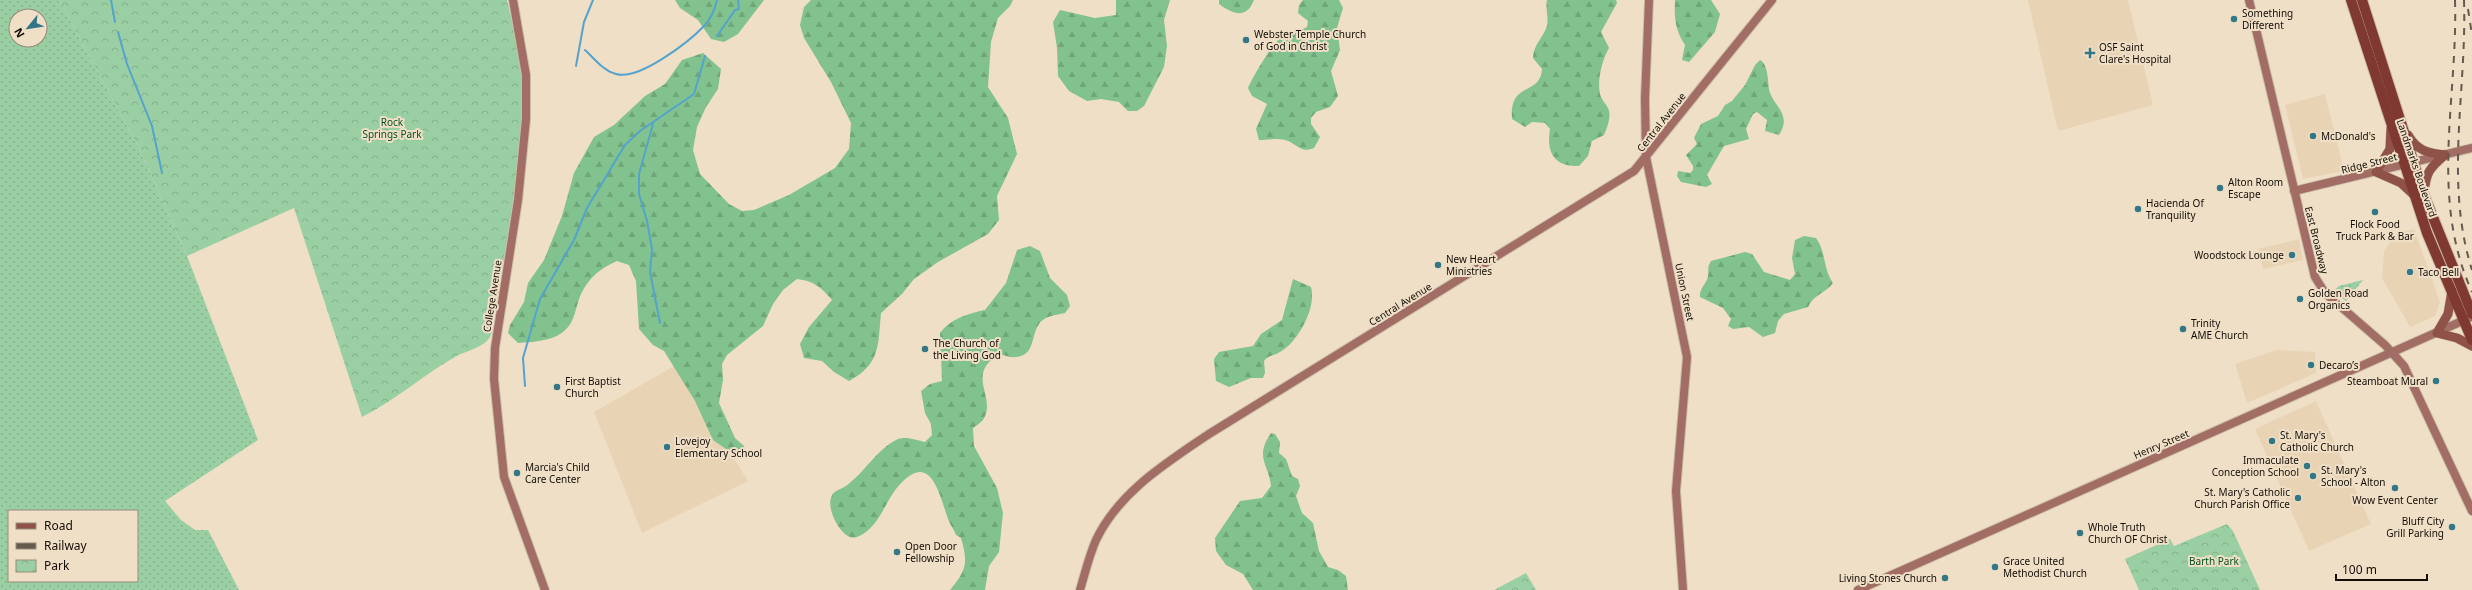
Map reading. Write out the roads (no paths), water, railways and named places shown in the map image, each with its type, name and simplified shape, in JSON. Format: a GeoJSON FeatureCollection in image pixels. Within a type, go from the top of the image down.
{"type":"FeatureCollection","features":[{"type":"Feature","properties":{"kind":"highway","name":"Landmarks Boulevard"},"geometry":{"type":"LineString","coordinates":[[2351,0],[2404,165],[2420,196],[2472,314]]}},
{"type":"Feature","properties":{"kind":"highway","name":"Landmarks Boulevard"},"geometry":{"type":"LineString","coordinates":[[2362,0],[2414,162],[2426,233],[2452,290],[2468,319],[2472,340]]}},
{"type":"Feature","properties":{"kind":"main road"},"geometry":{"type":"LineString","coordinates":[[2401,125],[2413,144],[2424,152],[2445,155]]}},
{"type":"Feature","properties":{"kind":"main road"},"geometry":{"type":"LineString","coordinates":[[2391,128],[2390,149],[2376,172],[2401,183],[2420,196],[2426,176],[2433,166],[2445,155]]}},
{"type":"Feature","properties":{"kind":"main road"},"geometry":{"type":"LineString","coordinates":[[2452,290],[2448,314],[2436,333],[2456,338],[2472,346]]}},
{"type":"Feature","properties":{"kind":"street","name":"College Avenue"},"geometry":{"type":"LineString","coordinates":[[513,0],[524,61],[526,119],[518,200],[496,341],[494,379],[504,477],[545,590]]}},
{"type":"Feature","properties":{"kind":"street","name":"Union Street"},"geometry":{"type":"LineString","coordinates":[[1649,0],[1646,157],[1687,348],[1676,491],[1683,590]]}},
{"type":"Feature","properties":{"kind":"street","name":"Central Avenue"},"geometry":{"type":"LineString","coordinates":[[1080,590],[1090,555],[1103,527],[1127,496],[1154,473],[1209,434],[1625,176],[1646,157],[1670,125],[1772,0]]}},
{"type":"Feature","properties":{"kind":"street","name":"East Broadway"},"geometry":{"type":"LineString","coordinates":[[2249,0],[2311,262],[2320,287],[2392,353],[2412,381],[2472,511]]}},
{"type":"Feature","properties":{"kind":"street","name":"Ridge Street"},"geometry":{"type":"LineString","coordinates":[[2294,191],[2472,148]]}},
{"type":"Feature","properties":{"kind":"street","name":"Henry Street"},"geometry":{"type":"LineString","coordinates":[[1858,590],[2468,319]]}},
{"type":"Feature","properties":{"kind":"waterway"},"geometry":{"type":"LineString","coordinates":[[111,0],[115,22]]}},
{"type":"Feature","properties":{"kind":"waterway"},"geometry":{"type":"LineString","coordinates":[[576,66],[584,22],[593,0]]}},
{"type":"Feature","properties":{"kind":"waterway"},"geometry":{"type":"LineString","coordinates":[[585,50],[603,67],[611,72],[626,75],[638,72],[664,58],[698,32],[709,19],[717,0]]}},
{"type":"Feature","properties":{"kind":"waterway"},"geometry":{"type":"LineString","coordinates":[[717,36],[735,10],[739,9],[738,0]]}},
{"type":"Feature","properties":{"kind":"waterway"},"geometry":{"type":"LineString","coordinates":[[118,32],[127,64],[152,126],[162,173]]}},
{"type":"Feature","properties":{"kind":"waterway"},"geometry":{"type":"LineString","coordinates":[[525,386],[523,358],[540,299],[574,240],[587,208],[625,145],[640,131],[694,94],[705,56]]}},
{"type":"Feature","properties":{"kind":"waterway"},"geometry":{"type":"LineString","coordinates":[[653,124],[639,174],[639,194],[647,221],[652,249],[650,272],[660,323]]}},
{"type":"Feature","properties":{"kind":"railway"},"geometry":{"type":"LineString","coordinates":[[2455,0],[2455,37],[2448,148],[2449,184],[2452,220],[2459,256],[2472,292]]}},
{"type":"Feature","properties":{"kind":"railway"},"geometry":{"type":"LineString","coordinates":[[2464,0],[2463,68],[2458,169],[2459,203],[2464,237],[2472,270]]}},
{"type":"Feature","properties":{"kind":"railway"},"geometry":{"type":"LineString","coordinates":[[2468,9],[2472,35]]}},
{"type":"Feature","properties":{"kind":"place","name":"Something Different"},"geometry":{"type":"Point","coordinates":[2234,19]}},
{"type":"Feature","properties":{"kind":"place","name":"Webster Temple Church of God in Christ"},"geometry":{"type":"Point","coordinates":[1246,40]}},
{"type":"Feature","properties":{"kind":"place","name":"OSF Saint Clare's Hospital"},"geometry":{"type":"Point","coordinates":[2090,53]}},
{"type":"Feature","properties":{"kind":"place","name":"McDonald's"},"geometry":{"type":"Point","coordinates":[2313,136]}},
{"type":"Feature","properties":{"kind":"place","name":"Alton Room Escape"},"geometry":{"type":"Point","coordinates":[2220,188]}},
{"type":"Feature","properties":{"kind":"place","name":"Hacienda Of Tranquility"},"geometry":{"type":"Point","coordinates":[2138,209]}},
{"type":"Feature","properties":{"kind":"place","name":"Flock Food Truck Park & Bar"},"geometry":{"type":"Point","coordinates":[2375,212]}},
{"type":"Feature","properties":{"kind":"place","name":"Woodstock Lounge"},"geometry":{"type":"Point","coordinates":[2292,255]}},
{"type":"Feature","properties":{"kind":"place","name":"New Heart Ministries"},"geometry":{"type":"Point","coordinates":[1438,265]}},
{"type":"Feature","properties":{"kind":"place","name":"Taco Bell"},"geometry":{"type":"Point","coordinates":[2410,272]}},
{"type":"Feature","properties":{"kind":"place","name":"Golden Road Organics"},"geometry":{"type":"Point","coordinates":[2300,299]}},
{"type":"Feature","properties":{"kind":"place","name":"Trinity AME Church"},"geometry":{"type":"Point","coordinates":[2183,329]}},
{"type":"Feature","properties":{"kind":"place","name":"The Church of the Living God"},"geometry":{"type":"Point","coordinates":[925,349]}},
{"type":"Feature","properties":{"kind":"place","name":"Decaro’s"},"geometry":{"type":"Point","coordinates":[2311,365]}},
{"type":"Feature","properties":{"kind":"place","name":"Steamboat Mural"},"geometry":{"type":"Point","coordinates":[2436,381]}},
{"type":"Feature","properties":{"kind":"place","name":"First Baptist Church"},"geometry":{"type":"Point","coordinates":[557,387]}},
{"type":"Feature","properties":{"kind":"place","name":"St. Mary's Catholic Church"},"geometry":{"type":"Point","coordinates":[2272,441]}},
{"type":"Feature","properties":{"kind":"place","name":"Lovejoy Elementary School"},"geometry":{"type":"Point","coordinates":[667,447]}},
{"type":"Feature","properties":{"kind":"place","name":"Immaculate Conception School"},"geometry":{"type":"Point","coordinates":[2307,466]}},
{"type":"Feature","properties":{"kind":"place","name":"Marcia's Child Care Center"},"geometry":{"type":"Point","coordinates":[517,473]}},
{"type":"Feature","properties":{"kind":"place","name":"St. Mary's School - Alton"},"geometry":{"type":"Point","coordinates":[2313,476]}},
{"type":"Feature","properties":{"kind":"place","name":"Wow Event Center"},"geometry":{"type":"Point","coordinates":[2395,488]}},
{"type":"Feature","properties":{"kind":"place","name":"St. Mary's Catholic Church Parish Office"},"geometry":{"type":"Point","coordinates":[2298,498]}},
{"type":"Feature","properties":{"kind":"place","name":"Bluff City Grill Parking"},"geometry":{"type":"Point","coordinates":[2452,527]}},
{"type":"Feature","properties":{"kind":"place","name":"Whole Truth Church OF Christ"},"geometry":{"type":"Point","coordinates":[2080,533]}},
{"type":"Feature","properties":{"kind":"place","name":"Open Door Fellowship"},"geometry":{"type":"Point","coordinates":[897,552]}},
{"type":"Feature","properties":{"kind":"place","name":"Grace United Methodist Church"},"geometry":{"type":"Point","coordinates":[1995,567]}},
{"type":"Feature","properties":{"kind":"place","name":"Living Stones Church"},"geometry":{"type":"Point","coordinates":[1945,578]}},
{"type":"Feature","properties":{"kind":"park label","name":"Rock Springs Park"},"geometry":{"type":"Point","coordinates":[392,128]}},
{"type":"Feature","properties":{"kind":"park label","name":"Barth Park"},"geometry":{"type":"Point","coordinates":[2214,561]}}]}
